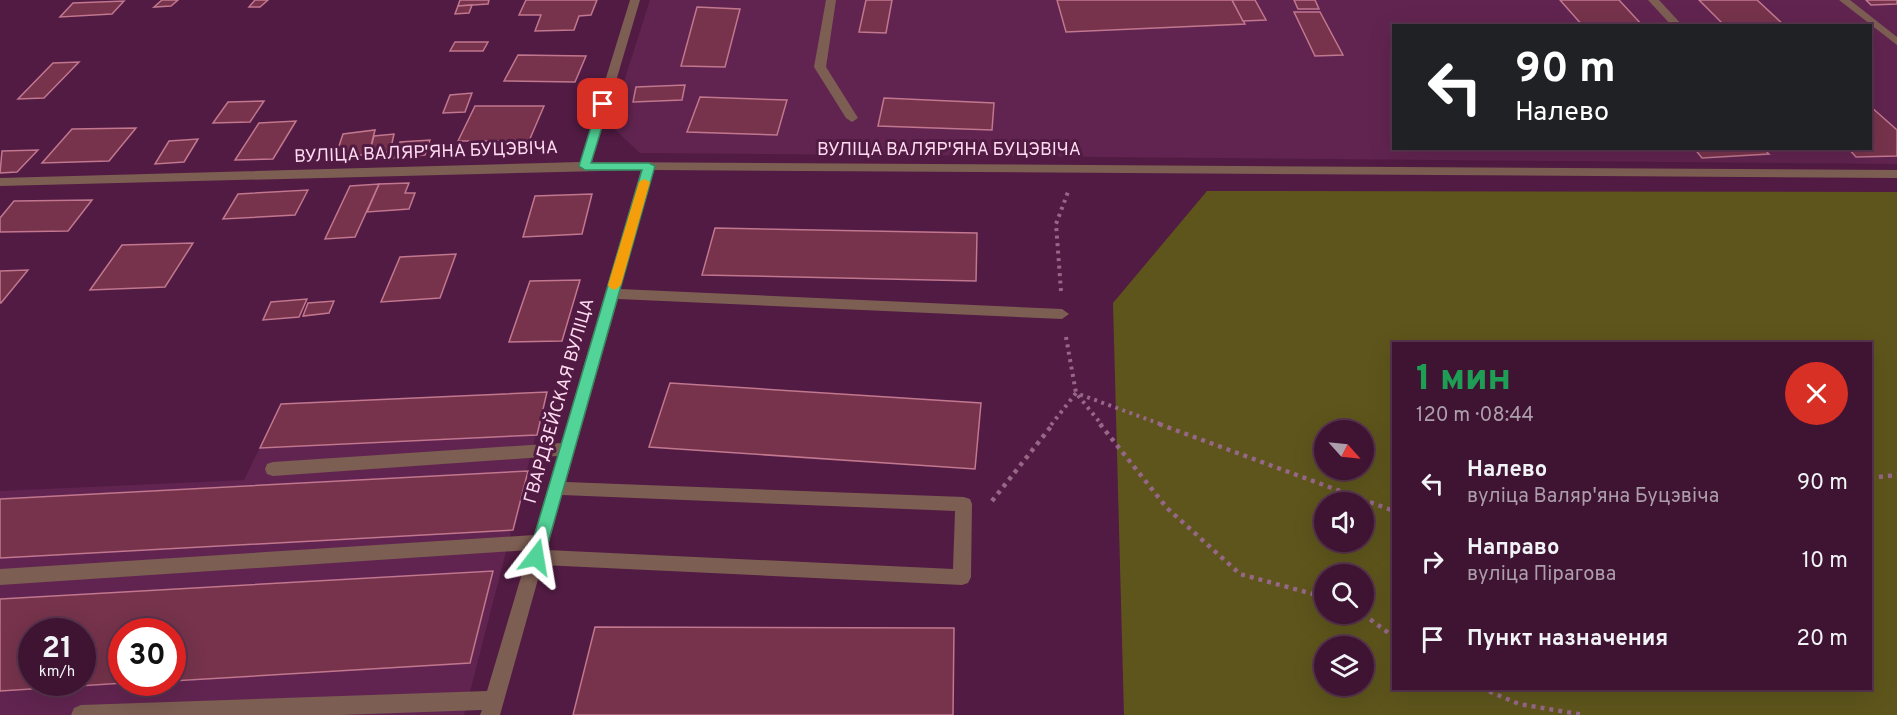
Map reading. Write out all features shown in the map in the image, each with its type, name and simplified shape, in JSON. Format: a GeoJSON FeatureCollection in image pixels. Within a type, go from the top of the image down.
{"type":"FeatureCollection","features":[{"type":"Feature","properties":{"kind":"street"},"geometry":{"type":"LineString","coordinates":[[585,166],[634,0]]}},
{"type":"Feature","properties":{"kind":"street"},"geometry":{"type":"LineString","coordinates":[[831,0],[820,67],[852,118]]}},
{"type":"Feature","properties":{"kind":"street"},"geometry":{"type":"LineString","coordinates":[[1653,0],[1676,24]]}},
{"type":"Feature","properties":{"kind":"street"},"geometry":{"type":"LineString","coordinates":[[1844,0],[1897,42]]}},
{"type":"Feature","properties":{"kind":"street","name":"ВУЛІЦА ВАЛЯР'ЯНА БУЦЭВІЧА"},"geometry":{"type":"LineString","coordinates":[[0,182],[585,166],[1897,174]]}},
{"type":"Feature","properties":{"kind":"street","name":"ГВАРДЗЕЙСКАЯ ВУЛІЦА"},"geometry":{"type":"LineString","coordinates":[[492,708],[649,166]]}},
{"type":"Feature","properties":{"kind":"street"},"geometry":{"type":"LineString","coordinates":[[612,294],[1062,314]]}},
{"type":"Feature","properties":{"kind":"street"},"geometry":{"type":"LineString","coordinates":[[273,469],[567,449]]}},
{"type":"Feature","properties":{"kind":"street"},"geometry":{"type":"LineString","coordinates":[[0,577],[538,549],[963,577],[964,504],[555,488]]}},
{"type":"Feature","properties":{"kind":"street"},"geometry":{"type":"LineString","coordinates":[[81,715],[492,708]]}},
{"type":"Feature","properties":{"kind":"path"},"geometry":{"type":"LineString","coordinates":[[1077,169],[1056,224],[1062,314],[1076,393],[1167,508],[1240,574],[1314,594]]}},
{"type":"Feature","properties":{"kind":"path"},"geometry":{"type":"LineString","coordinates":[[1076,393],[1392,510]]}},
{"type":"Feature","properties":{"kind":"path"},"geometry":{"type":"LineString","coordinates":[[964,529],[1003,489],[1076,393]]}},
{"type":"Feature","properties":{"kind":"path"},"geometry":{"type":"LineString","coordinates":[[1872,478],[1897,475]]}},
{"type":"Feature","properties":{"kind":"path"},"geometry":{"type":"LineString","coordinates":[[1374,622],[1392,636]]}},
{"type":"Feature","properties":{"kind":"path"},"geometry":{"type":"LineString","coordinates":[[1486,690],[1519,704],[1584,715]]}},
{"type":"Feature","properties":{"kind":"shaded area"},"geometry":{"type":"Polygon","coordinates":[[[650,0],[1897,0],[1897,164],[640,153],[610,125],[650,0]]]}},
{"type":"Feature","properties":{"kind":"shaded area"},"geometry":{"type":"Polygon","coordinates":[[[1207,191],[1897,192],[1897,715],[1124,715],[1113,303],[1207,191]]]}},
{"type":"Feature","properties":{"kind":"shaded area"},"geometry":{"type":"Polygon","coordinates":[[[547,392],[464,715],[0,715],[0,491],[244,480],[281,404],[547,392]]]}},
{"type":"Feature","properties":{"kind":"building"},"geometry":{"type":"Polygon","coordinates":[[[162,0],[178,0],[171,6],[154,7],[162,0]]]}},
{"type":"Feature","properties":{"kind":"building"},"geometry":{"type":"Polygon","coordinates":[[[255,0],[268,0],[260,7],[249,7],[255,0]]]}},
{"type":"Feature","properties":{"kind":"building"},"geometry":{"type":"Polygon","coordinates":[[[460,0],[489,0],[488,4],[458,6],[460,0]]]}},
{"type":"Feature","properties":{"kind":"building"},"geometry":{"type":"Polygon","coordinates":[[[526,0],[597,0],[591,15],[579,16],[574,30],[535,31],[541,15],[519,15],[526,0]]]}},
{"type":"Feature","properties":{"kind":"building"},"geometry":{"type":"Polygon","coordinates":[[[866,0],[892,0],[886,33],[859,32],[866,0]]]}},
{"type":"Feature","properties":{"kind":"building"},"geometry":{"type":"Polygon","coordinates":[[[1057,0],[1232,0],[1245,24],[1066,32],[1057,0]]]}},
{"type":"Feature","properties":{"kind":"building"},"geometry":{"type":"Polygon","coordinates":[[[1232,0],[1255,0],[1266,20],[1243,21],[1232,0]]]}},
{"type":"Feature","properties":{"kind":"building"},"geometry":{"type":"Polygon","coordinates":[[[1294,0],[1315,0],[1319,9],[1298,9],[1294,0]]]}},
{"type":"Feature","properties":{"kind":"building"},"geometry":{"type":"Polygon","coordinates":[[[1560,0],[1619,0],[1641,24],[1581,24],[1560,0]]]}},
{"type":"Feature","properties":{"kind":"building"},"geometry":{"type":"Polygon","coordinates":[[[1699,0],[1757,0],[1783,24],[1723,24],[1699,0]]]}},
{"type":"Feature","properties":{"kind":"building"},"geometry":{"type":"Polygon","coordinates":[[[1866,0],[1897,0],[1897,4],[1871,5],[1866,0]]]}},
{"type":"Feature","properties":{"kind":"building"},"geometry":{"type":"Polygon","coordinates":[[[124,1],[112,14],[60,17],[73,3],[124,1]]]}},
{"type":"Feature","properties":{"kind":"building"},"geometry":{"type":"Polygon","coordinates":[[[472,5],[469,13],[455,14],[458,6],[472,5]]]}},
{"type":"Feature","properties":{"kind":"building"},"geometry":{"type":"Polygon","coordinates":[[[697,7],[740,9],[725,67],[681,66],[697,7]]]}},
{"type":"Feature","properties":{"kind":"building"},"geometry":{"type":"Polygon","coordinates":[[[1294,12],[1320,12],[1343,55],[1315,56],[1294,12]]]}},
{"type":"Feature","properties":{"kind":"building"},"geometry":{"type":"Polygon","coordinates":[[[455,42],[488,42],[483,51],[450,51],[455,42]]]}},
{"type":"Feature","properties":{"kind":"building"},"geometry":{"type":"Polygon","coordinates":[[[518,55],[586,56],[575,82],[504,81],[518,55]]]}},
{"type":"Feature","properties":{"kind":"building"},"geometry":{"type":"Polygon","coordinates":[[[79,62],[44,98],[18,99],[53,63],[79,62]]]}},
{"type":"Feature","properties":{"kind":"building"},"geometry":{"type":"Polygon","coordinates":[[[685,85],[682,100],[633,102],[636,87],[685,85]]]}},
{"type":"Feature","properties":{"kind":"building"},"geometry":{"type":"Polygon","coordinates":[[[472,93],[465,112],[443,113],[450,95],[472,93]]]}},
{"type":"Feature","properties":{"kind":"building"},"geometry":{"type":"Polygon","coordinates":[[[700,97],[787,100],[777,135],[687,132],[700,97]]]}},
{"type":"Feature","properties":{"kind":"building"},"geometry":{"type":"Polygon","coordinates":[[[884,98],[994,103],[992,130],[878,126],[884,98]]]}},
{"type":"Feature","properties":{"kind":"building"},"geometry":{"type":"Polygon","coordinates":[[[264,101],[250,122],[213,123],[228,102],[264,101]]]}},
{"type":"Feature","properties":{"kind":"building"},"geometry":{"type":"Polygon","coordinates":[[[475,106],[544,106],[529,141],[458,141],[475,106]]]}},
{"type":"Feature","properties":{"kind":"building"},"geometry":{"type":"Polygon","coordinates":[[[1872,108],[1897,130],[1897,156],[1856,157],[1850,150],[1872,150],[1872,108]]]}},
{"type":"Feature","properties":{"kind":"building"},"geometry":{"type":"Polygon","coordinates":[[[296,121],[273,159],[235,160],[259,123],[296,121]]]}},
{"type":"Feature","properties":{"kind":"building"},"geometry":{"type":"Polygon","coordinates":[[[136,128],[109,161],[42,163],[72,129],[136,128]]]}},
{"type":"Feature","properties":{"kind":"building"},"geometry":{"type":"Polygon","coordinates":[[[375,130],[369,154],[335,158],[343,134],[375,130]]]}},
{"type":"Feature","properties":{"kind":"building"},"geometry":{"type":"Polygon","coordinates":[[[394,134],[390,152],[369,154],[374,136],[394,134]]]}},
{"type":"Feature","properties":{"kind":"building"},"geometry":{"type":"Polygon","coordinates":[[[198,139],[184,162],[155,164],[169,141],[198,139]]]}},
{"type":"Feature","properties":{"kind":"building"},"geometry":{"type":"Polygon","coordinates":[[[430,140],[425,155],[394,158],[400,142],[430,140]]]}},
{"type":"Feature","properties":{"kind":"building"},"geometry":{"type":"Polygon","coordinates":[[[38,150],[17,172],[0,173],[2,151],[38,150]]]}},
{"type":"Feature","properties":{"kind":"building"},"geometry":{"type":"Polygon","coordinates":[[[1696,150],[1765,150],[1769,154],[1702,158],[1696,150]]]}},
{"type":"Feature","properties":{"kind":"building"},"geometry":{"type":"Polygon","coordinates":[[[409,183],[405,193],[415,193],[409,209],[367,212],[379,184],[409,183]]]}},
{"type":"Feature","properties":{"kind":"building"},"geometry":{"type":"Polygon","coordinates":[[[379,184],[355,237],[325,239],[350,186],[379,184]]]}},
{"type":"Feature","properties":{"kind":"building"},"geometry":{"type":"Polygon","coordinates":[[[308,190],[295,215],[223,219],[238,194],[308,190]]]}},
{"type":"Feature","properties":{"kind":"building"},"geometry":{"type":"Polygon","coordinates":[[[592,194],[582,234],[523,237],[535,196],[592,194]]]}},
{"type":"Feature","properties":{"kind":"building"},"geometry":{"type":"Polygon","coordinates":[[[92,200],[68,231],[0,232],[0,218],[14,201],[92,200]]]}},
{"type":"Feature","properties":{"kind":"building"},"geometry":{"type":"Polygon","coordinates":[[[715,228],[977,233],[976,281],[702,275],[715,228]]]}},
{"type":"Feature","properties":{"kind":"building"},"geometry":{"type":"Polygon","coordinates":[[[193,243],[165,287],[90,290],[122,245],[193,243]]]}},
{"type":"Feature","properties":{"kind":"building"},"geometry":{"type":"Polygon","coordinates":[[[456,254],[440,298],[381,302],[400,257],[456,254]]]}},
{"type":"Feature","properties":{"kind":"building"},"geometry":{"type":"Polygon","coordinates":[[[28,270],[1,303],[0,303],[0,271],[28,270]]]}},
{"type":"Feature","properties":{"kind":"building"},"geometry":{"type":"Polygon","coordinates":[[[580,280],[562,341],[509,342],[530,281],[580,280]]]}},
{"type":"Feature","properties":{"kind":"building"},"geometry":{"type":"Polygon","coordinates":[[[307,299],[299,317],[263,320],[271,302],[307,299]]]}},
{"type":"Feature","properties":{"kind":"building"},"geometry":{"type":"Polygon","coordinates":[[[334,301],[329,313],[303,316],[308,303],[334,301]]]}},
{"type":"Feature","properties":{"kind":"building"},"geometry":{"type":"Polygon","coordinates":[[[670,383],[981,403],[975,469],[649,447],[670,383]]]}},
{"type":"Feature","properties":{"kind":"building"},"geometry":{"type":"Polygon","coordinates":[[[547,392],[537,435],[260,448],[281,404],[547,392]]]}},
{"type":"Feature","properties":{"kind":"building"},"geometry":{"type":"Polygon","coordinates":[[[528,471],[513,530],[0,558],[0,499],[528,471]]]}},
{"type":"Feature","properties":{"kind":"building"},"geometry":{"type":"Polygon","coordinates":[[[493,571],[470,663],[186,680],[186,618],[108,618],[108,684],[96,685],[96,618],[18,618],[18,690],[0,691],[0,599],[493,571]]]}},
{"type":"Feature","properties":{"kind":"building"},"geometry":{"type":"Polygon","coordinates":[[[595,627],[954,628],[953,715],[573,715],[595,627]]]}},
{"type":"Feature","properties":{"kind":"slow traffic"},"geometry":{"type":"LineString","coordinates":[[615,285],[644,182]]}},
{"type":"Feature","properties":{"kind":"route"},"geometry":{"type":"LineString","coordinates":[[536,557],[649,166],[585,166],[603,104]]}}]}
